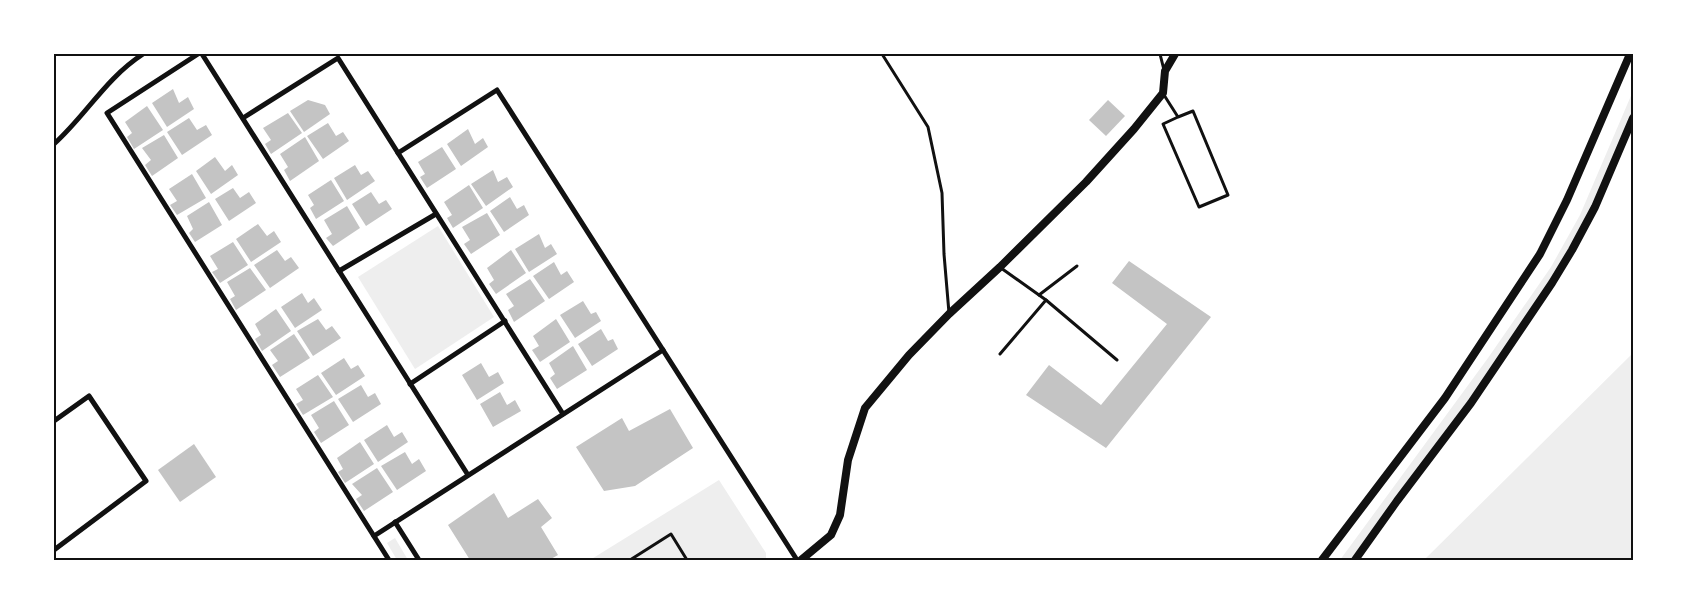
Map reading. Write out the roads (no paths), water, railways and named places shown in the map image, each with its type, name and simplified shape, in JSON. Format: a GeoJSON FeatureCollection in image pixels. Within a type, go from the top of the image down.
{"type":"FeatureCollection","features":[{"type":"Feature","properties":{"kind":"street"},"geometry":{"type":"LineString","coordinates":[[54,144],[75,123],[117,73],[143,54]]}},
{"type":"Feature","properties":{"kind":"street"},"geometry":{"type":"LineString","coordinates":[[198,54],[107,112],[389,560]]}},
{"type":"Feature","properties":{"kind":"street"},"geometry":{"type":"LineString","coordinates":[[202,54],[468,475]]}},
{"type":"Feature","properties":{"kind":"street"},"geometry":{"type":"LineString","coordinates":[[801,560],[831,535],[840,514],[848,460],[865,408],[908,356],[1086,182],[1134,129],[1163,94],[1165,71],[1176,54]]}},
{"type":"Feature","properties":{"kind":"street"},"geometry":{"type":"LineString","coordinates":[[1322,560],[1445,398],[1540,254],[1567,200],[1630,54]]}},
{"type":"Feature","properties":{"kind":"street"},"geometry":{"type":"LineString","coordinates":[[243,118],[338,58],[563,414]]}},
{"type":"Feature","properties":{"kind":"street"},"geometry":{"type":"LineString","coordinates":[[398,153],[497,90],[796,560]]}},
{"type":"Feature","properties":{"kind":"street"},"geometry":{"type":"LineString","coordinates":[[1355,560],[1397,501],[1472,403],[1552,283],[1595,207],[1633,118]]}},
{"type":"Feature","properties":{"kind":"street"},"geometry":{"type":"LineString","coordinates":[[339,271],[436,214]]}},
{"type":"Feature","properties":{"kind":"street"},"geometry":{"type":"LineString","coordinates":[[410,384],[505,321]]}},
{"type":"Feature","properties":{"kind":"street"},"geometry":{"type":"LineString","coordinates":[[374,536],[662,350]]}},
{"type":"Feature","properties":{"kind":"street"},"geometry":{"type":"LineString","coordinates":[[54,421],[89,396],[146,481],[54,550]]}},
{"type":"Feature","properties":{"kind":"street"},"geometry":{"type":"LineString","coordinates":[[395,522],[419,560]]}},
{"type":"Feature","properties":{"kind":"lane"},"geometry":{"type":"LineString","coordinates":[[882,54],[928,127],[942,193],[944,254],[949,314]]}},
{"type":"Feature","properties":{"kind":"lane"},"geometry":{"type":"LineString","coordinates":[[1160,54],[1165,71]]}},
{"type":"Feature","properties":{"kind":"lane"},"geometry":{"type":"LineString","coordinates":[[1163,94],[1178,117]]}},
{"type":"Feature","properties":{"kind":"lane"},"geometry":{"type":"LineString","coordinates":[[1193,111],[1228,195],[1199,207],[1164,124],[1178,117],[1193,111]]}},
{"type":"Feature","properties":{"kind":"lane"},"geometry":{"type":"LineString","coordinates":[[1039,295],[1077,266]]}},
{"type":"Feature","properties":{"kind":"lane"},"geometry":{"type":"LineString","coordinates":[[1000,268],[1046,300],[1117,360]]}},
{"type":"Feature","properties":{"kind":"lane"},"geometry":{"type":"LineString","coordinates":[[1000,354],[1046,300]]}},
{"type":"Feature","properties":{"kind":"lane"},"geometry":{"type":"LineString","coordinates":[[630,560],[671,534],[687,560]]}}]}
